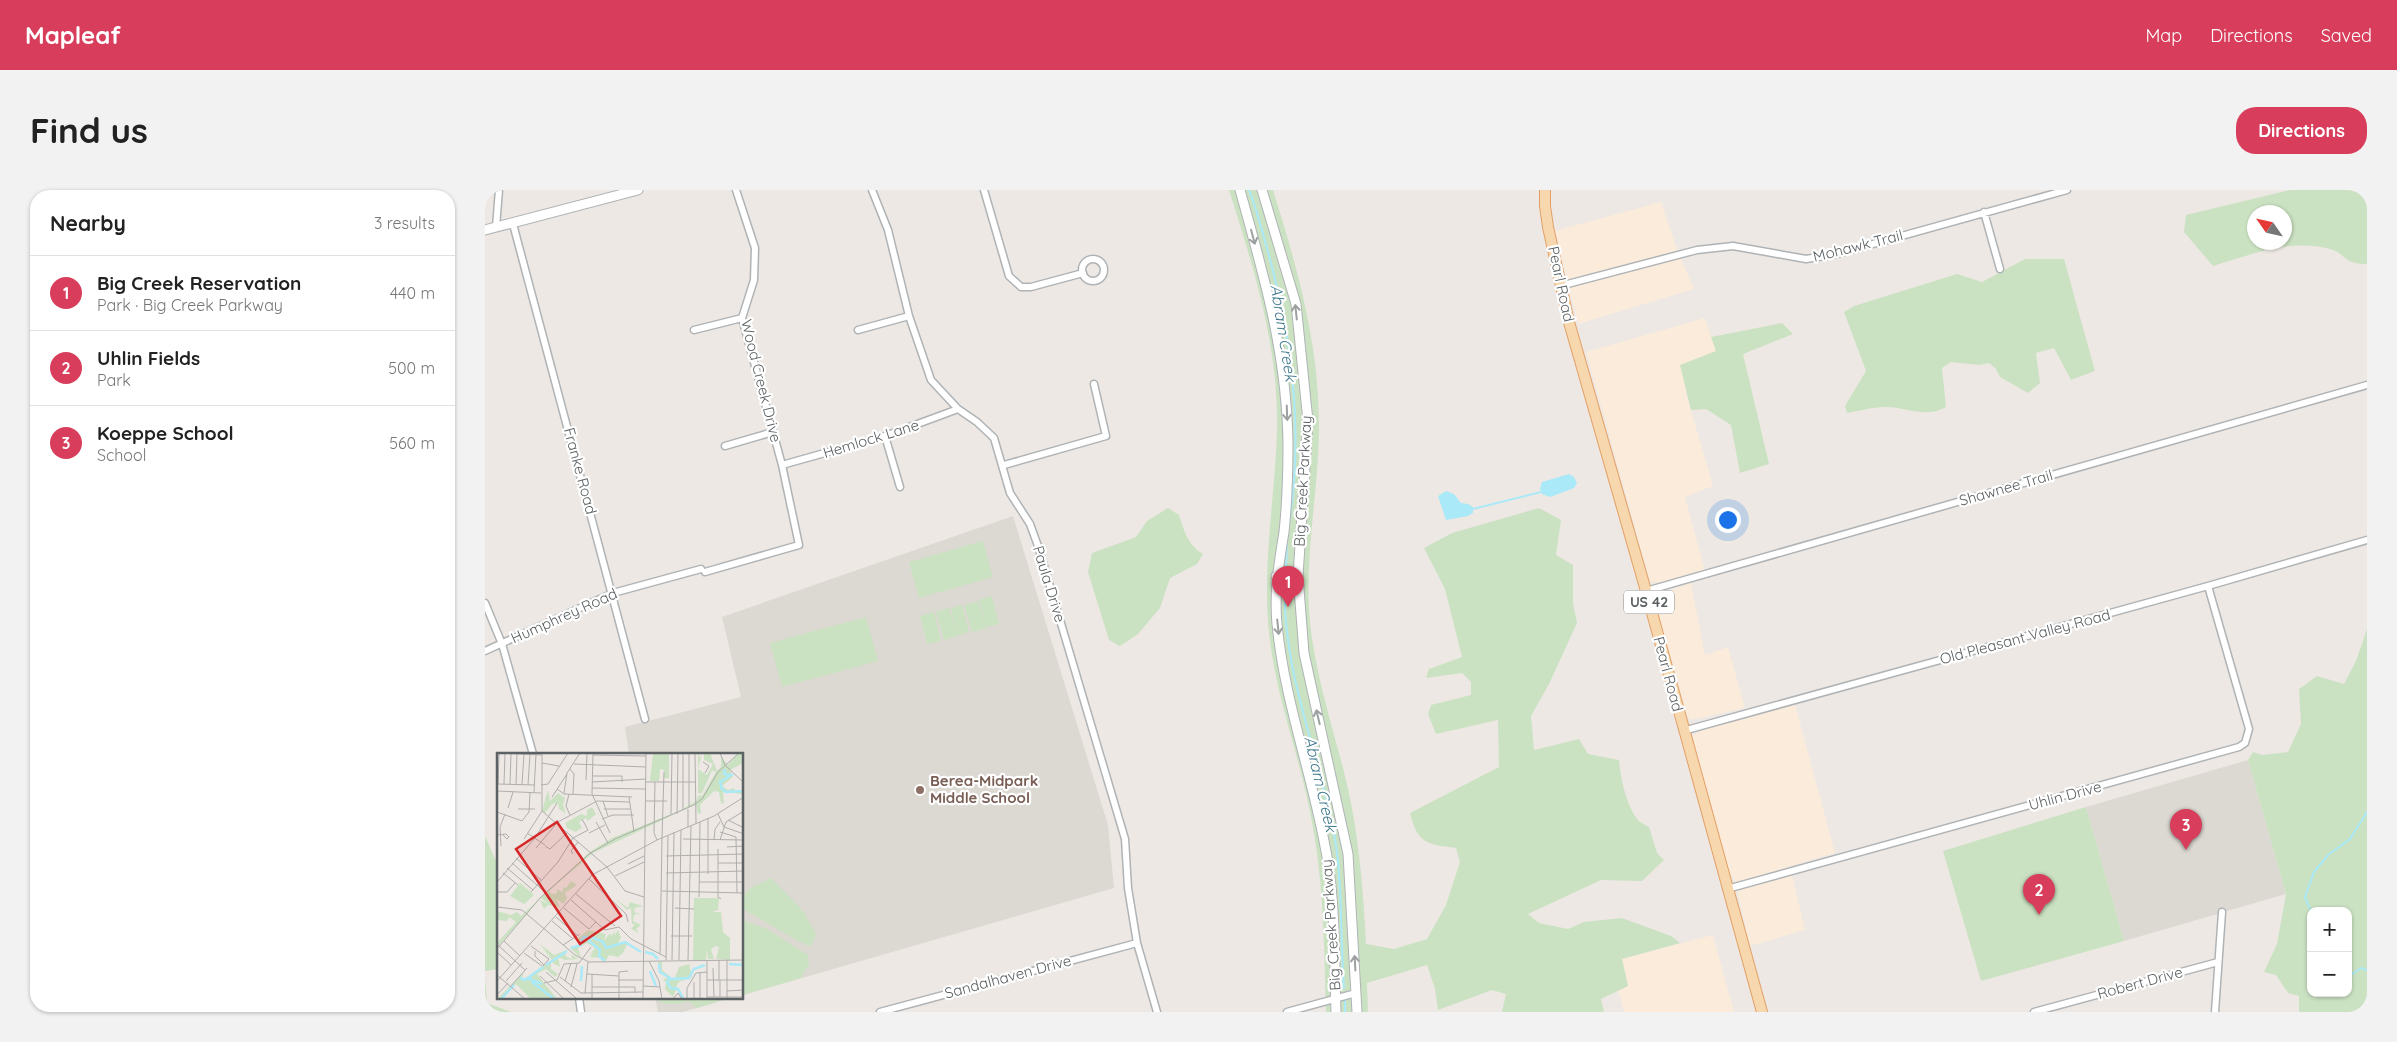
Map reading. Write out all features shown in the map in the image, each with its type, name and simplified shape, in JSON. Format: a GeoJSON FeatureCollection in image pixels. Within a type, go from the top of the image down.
{"type":"FeatureCollection","features":[{"type":"Feature","properties":{"kind":"main road","name":"Pearl Road"},"geometry":{"type":"LineString","coordinates":[[1545,190],[1545,206],[1560,286],[1761,1012]]}},
{"type":"Feature","properties":{"kind":"street"},"geometry":{"type":"LineString","coordinates":[[496,227],[499,190]]}},
{"type":"Feature","properties":{"kind":"street"},"geometry":{"type":"LineString","coordinates":[[485,230],[638,190]]}},
{"type":"Feature","properties":{"kind":"street","name":"Wood Creek Drive"},"geometry":{"type":"LineString","coordinates":[[736,190],[755,248],[754,280],[742,318],[782,465],[799,545]]}},
{"type":"Feature","properties":{"kind":"street","name":"Paula Drive"},"geometry":{"type":"LineString","coordinates":[[872,190],[888,230],[909,316],[931,380],[958,410],[977,422],[994,438],[1004,465],[1010,493],[1030,524],[1038,546],[1125,839],[1128,888],[1137,943],[1157,1012]]}},
{"type":"Feature","properties":{"kind":"street"},"geometry":{"type":"LineString","coordinates":[[984,190],[1009,276],[1021,287],[1031,287],[1083,273]]}},
{"type":"Feature","properties":{"kind":"street","name":"Big Creek Parkway"},"geometry":{"type":"LineString","coordinates":[[1241,190],[1273,307],[1283,367],[1288,444],[1286,498],[1277,576],[1277,626],[1285,678],[1325,842],[1331,894],[1336,1012]]}},
{"type":"Feature","properties":{"kind":"street","name":"Big Creek Parkway"},"geometry":{"type":"LineString","coordinates":[[1262,190],[1296,304],[1308,421],[1298,577],[1304,653],[1348,854],[1357,1012]]}},
{"type":"Feature","properties":{"kind":"street","name":"Mohawk Trail"},"geometry":{"type":"LineString","coordinates":[[1560,286],[1697,250],[1733,246],[1806,259],[1837,254],[2067,190]]}},
{"type":"Feature","properties":{"kind":"street"},"geometry":{"type":"LineString","coordinates":[[1984,212],[2000,269]]}},
{"type":"Feature","properties":{"kind":"street","name":"Franke Road"},"geometry":{"type":"LineString","coordinates":[[513,224],[613,593],[645,719]]}},
{"type":"Feature","properties":{"kind":"street"},"geometry":{"type":"LineString","coordinates":[[858,330],[909,316]]}},
{"type":"Feature","properties":{"kind":"street"},"geometry":{"type":"LineString","coordinates":[[694,330],[742,318]]}},
{"type":"Feature","properties":{"kind":"street"},"geometry":{"type":"LineString","coordinates":[[1004,465],[1106,436],[1094,384]]}},
{"type":"Feature","properties":{"kind":"street","name":"Shawnee Trail"},"geometry":{"type":"LineString","coordinates":[[1646,592],[2367,385]]}},
{"type":"Feature","properties":{"kind":"street","name":"Hemlock Lane"},"geometry":{"type":"LineString","coordinates":[[782,465],[885,436],[958,410]]}},
{"type":"Feature","properties":{"kind":"street"},"geometry":{"type":"LineString","coordinates":[[725,446],[773,432]]}},
{"type":"Feature","properties":{"kind":"street"},"geometry":{"type":"LineString","coordinates":[[885,436],[900,487]]}},
{"type":"Feature","properties":{"kind":"street","name":"Old Pleasant Valley Road"},"geometry":{"type":"LineString","coordinates":[[1683,731],[2209,586],[2367,540]]}},
{"type":"Feature","properties":{"kind":"street","name":"Humphrey Road"},"geometry":{"type":"LineString","coordinates":[[485,651],[613,593],[799,545]]}},
{"type":"Feature","properties":{"kind":"street"},"geometry":{"type":"LineString","coordinates":[[1277,576],[1298,577]]}},
{"type":"Feature","properties":{"kind":"street","name":"Uhlin Drive"},"geometry":{"type":"LineString","coordinates":[[1727,889],[2239,747],[2245,743],[2249,729],[2209,586]]}},
{"type":"Feature","properties":{"kind":"street"},"geometry":{"type":"LineString","coordinates":[[485,603],[502,644],[533,753]]}},
{"type":"Feature","properties":{"kind":"street"},"geometry":{"type":"LineString","coordinates":[[2215,1012],[2222,912]]}},
{"type":"Feature","properties":{"kind":"street","name":"Sandalhaven Drive"},"geometry":{"type":"LineString","coordinates":[[880,1012],[1137,943]]}},
{"type":"Feature","properties":{"kind":"street","name":"Robert Drive"},"geometry":{"type":"LineString","coordinates":[[2034,1012],[2218,962]]}},
{"type":"Feature","properties":{"kind":"street"},"geometry":{"type":"LineString","coordinates":[[1287,1012],[1356,993]]}},
{"type":"Feature","properties":{"kind":"shaded area"},"geometry":{"type":"Polygon","coordinates":[[[1661,202],[1678,252],[1694,289],[1578,324],[1555,231],[1661,202]]]}},
{"type":"Feature","properties":{"kind":"shaded area"},"geometry":{"type":"Polygon","coordinates":[[[1705,318],[1716,351],[1686,393],[1713,486],[1685,497],[1705,571],[1666,583],[1650,582],[1586,352],[1705,318]]]}},
{"type":"Feature","properties":{"kind":"shaded area","name":"Berea-Midpark Middle School"},"geometry":{"type":"Polygon","coordinates":[[[1013,516],[1108,825],[1114,888],[744,995],[744,753],[629,753],[625,727],[741,697],[722,617],[1013,516]]]}},
{"type":"Feature","properties":{"kind":"shaded area"},"geometry":{"type":"Polygon","coordinates":[[[1691,583],[1705,655],[1728,647],[1745,708],[1691,720],[1687,716],[1654,598],[1655,595],[1691,583]]]}},
{"type":"Feature","properties":{"kind":"shaded area"},"geometry":{"type":"Polygon","coordinates":[[[1793,697],[1835,853],[1790,866],[1805,930],[1750,946],[1735,881],[1730,875],[1692,739],[1694,734],[1705,728],[1793,697]]]}},
{"type":"Feature","properties":{"kind":"shaded area"},"geometry":{"type":"Polygon","coordinates":[[[2248,760],[2286,894],[2124,941],[2086,807],[2248,760]]]}},
{"type":"Feature","properties":{"kind":"shaded area"},"geometry":{"type":"Polygon","coordinates":[[[1713,935],[1734,1012],[1624,1012],[1618,990],[1628,986],[1622,959],[1713,935]]]}},
{"type":"Feature","properties":{"kind":"shaded area"},"geometry":{"type":"Polygon","coordinates":[[[655,1000],[723,1000],[683,1012],[658,1012],[655,1000]]]}},
{"type":"Feature","properties":{"kind":"green space"},"geometry":{"type":"Polygon","coordinates":[[[1229,190],[1273,190],[1306,309],[1316,369],[1319,431],[1310,551],[1310,623],[1321,683],[1346,780],[1354,821],[1362,882],[1366,944],[1394,949],[1427,939],[1446,905],[1460,862],[1456,848],[1430,843],[1420,837],[1410,813],[1499,767],[1498,720],[1436,734],[1428,714],[1431,705],[1471,695],[1471,682],[1462,673],[1426,678],[1429,669],[1462,657],[1445,589],[1424,548],[1452,533],[1539,508],[1561,520],[1556,555],[1573,565],[1573,604],[1577,623],[1549,684],[1531,716],[1534,750],[1579,739],[1588,754],[1619,760],[1621,775],[1631,809],[1639,821],[1649,827],[1657,853],[1664,860],[1642,881],[1601,880],[1528,914],[1539,923],[1568,929],[1584,922],[1622,918],[1671,936],[1680,943],[1622,959],[1628,986],[1601,999],[1604,1012],[1502,1012],[1506,994],[1492,990],[1438,1010],[1435,989],[1427,965],[1367,983],[1368,1012],[1326,1012],[1323,912],[1315,837],[1305,789],[1276,678],[1269,632],[1267,582],[1277,431],[1274,369],[1256,279],[1229,190]]]}},
{"type":"Feature","properties":{"kind":"green space"},"geometry":{"type":"Polygon","coordinates":[[[2290,190],[2367,190],[2367,264],[2353,262],[2330,249],[2315,246],[2292,246],[2292,205],[2247,205],[2247,250],[2267,250],[2213,266],[2184,232],[2186,215],[2290,190]]]}},
{"type":"Feature","properties":{"kind":"green space"},"geometry":{"type":"Polygon","coordinates":[[[2025,259],[2064,259],[2095,371],[2071,380],[2054,348],[2036,353],[2040,383],[2028,393],[2000,377],[1996,369],[1989,363],[1979,365],[1951,362],[1942,368],[1946,407],[1930,412],[1916,412],[1885,407],[1847,413],[1845,406],[1866,371],[1844,312],[1854,306],[1957,274],[1982,282],[2025,259]]]}},
{"type":"Feature","properties":{"kind":"green space"},"geometry":{"type":"Polygon","coordinates":[[[1782,323],[1793,334],[1743,354],[1769,464],[1740,473],[1731,425],[1706,409],[1691,410],[1680,365],[1716,351],[1711,337],[1782,323]]]}},
{"type":"Feature","properties":{"kind":"green space"},"geometry":{"type":"Polygon","coordinates":[[[1168,508],[1179,515],[1190,542],[1203,554],[1197,564],[1170,578],[1160,608],[1138,634],[1120,646],[1109,640],[1088,572],[1092,553],[1136,537],[1147,521],[1168,508]]]}},
{"type":"Feature","properties":{"kind":"green space"},"geometry":{"type":"Polygon","coordinates":[[[983,541],[993,577],[919,598],[909,562],[983,541]]]}},
{"type":"Feature","properties":{"kind":"green space"},"geometry":{"type":"Polygon","coordinates":[[[992,596],[999,624],[986,627],[979,600],[992,596]]]}},
{"type":"Feature","properties":{"kind":"green space"},"geometry":{"type":"Polygon","coordinates":[[[978,601],[986,628],[972,632],[964,605],[978,601]]]}},
{"type":"Feature","properties":{"kind":"green space"},"geometry":{"type":"Polygon","coordinates":[[[962,605],[969,632],[944,640],[936,612],[949,608],[957,633],[951,608],[962,605]]]}},
{"type":"Feature","properties":{"kind":"green space"},"geometry":{"type":"Polygon","coordinates":[[[934,612],[941,641],[927,644],[920,616],[934,612]]]}},
{"type":"Feature","properties":{"kind":"green space"},"geometry":{"type":"Polygon","coordinates":[[[866,617],[878,661],[782,687],[770,643],[866,617]]]}},
{"type":"Feature","properties":{"kind":"green space"},"geometry":{"type":"Polygon","coordinates":[[[2367,629],[2367,1012],[2299,1012],[2299,996],[2288,993],[2276,975],[2264,972],[2277,944],[2286,894],[2248,760],[2253,752],[2262,755],[2288,752],[2301,724],[2299,689],[2317,676],[2344,684],[2356,661],[2367,629]]]}},
{"type":"Feature","properties":{"kind":"green space"},"geometry":{"type":"Polygon","coordinates":[[[2086,807],[2124,941],[1981,981],[1943,851],[2086,807]]]}},
{"type":"Feature","properties":{"kind":"green space"},"geometry":{"type":"Polygon","coordinates":[[[485,836],[497,863],[497,969],[485,971],[485,836]]]}},
{"type":"Feature","properties":{"kind":"green space"},"geometry":{"type":"Polygon","coordinates":[[[771,878],[804,912],[816,934],[811,946],[798,941],[744,910],[745,895],[754,886],[771,878]]]}},
{"type":"Feature","properties":{"kind":"green space"},"geometry":{"type":"Polygon","coordinates":[[[744,920],[767,929],[808,955],[809,964],[801,978],[744,995],[744,920]]]}},
{"type":"Feature","properties":{"kind":"green space"},"geometry":{"type":"Polygon","coordinates":[[[485,977],[487,1003],[511,1012],[485,1012],[485,977]]]}},
{"type":"Feature","properties":{"kind":"green space"},"geometry":{"type":"Polygon","coordinates":[[[658,1000],[723,1000],[697,1008],[688,1001],[671,1004],[658,1000]]]}},
{"type":"Feature","properties":{"kind":"water"},"geometry":{"type":"Polygon","coordinates":[[[1569,474],[1574,477],[1577,483],[1574,488],[1550,497],[1542,494],[1540,489],[1542,482],[1569,474]]]}},
{"type":"Feature","properties":{"kind":"water"},"geometry":{"type":"Polygon","coordinates":[[[1446,491],[1454,494],[1461,503],[1473,507],[1473,513],[1468,516],[1446,520],[1438,496],[1446,491]]]}},
{"type":"Feature","properties":{"kind":"waterway","name":"Abram Creek"},"geometry":{"type":"LineString","coordinates":[[1249,190],[1275,279],[1289,348],[1295,418],[1293,489],[1289,524]]}},
{"type":"Feature","properties":{"kind":"waterway"},"geometry":{"type":"LineString","coordinates":[[1473,509],[1541,492]]}},
{"type":"Feature","properties":{"kind":"waterway","name":"Abram Creek"},"geometry":{"type":"LineString","coordinates":[[1286,569],[1287,541]]}},
{"type":"Feature","properties":{"kind":"waterway","name":"Abram Creek"},"geometry":{"type":"LineString","coordinates":[[1285,581],[1285,613],[1295,677],[1327,802],[1337,852],[1344,988]]}},
{"type":"Feature","properties":{"kind":"waterway"},"geometry":{"type":"LineString","coordinates":[[2309,907],[2305,897],[2314,872],[2328,855],[2350,839],[2367,812]]}},
{"type":"Feature","properties":{"kind":"waterway"},"geometry":{"type":"LineString","coordinates":[[2352,974],[2361,968],[2367,970]]}},
{"type":"Feature","properties":{"kind":"waterway","name":"Abram Creek"},"geometry":{"type":"LineString","coordinates":[[1345,1001],[1345,1012]]}},
{"type":"Feature","properties":{"kind":"place","name":"Big Creek Reservation"},"geometry":{"type":"Point","coordinates":[1288,607]}},
{"type":"Feature","properties":{"kind":"place","name":"Berea-Midpark Middle School"},"geometry":{"type":"Point","coordinates":[920,790]}},
{"type":"Feature","properties":{"kind":"place","name":"Koeppe School"},"geometry":{"type":"Point","coordinates":[2186,850]}},
{"type":"Feature","properties":{"kind":"place","name":"Uhlin Fields"},"geometry":{"type":"Point","coordinates":[2039,915]}}]}
